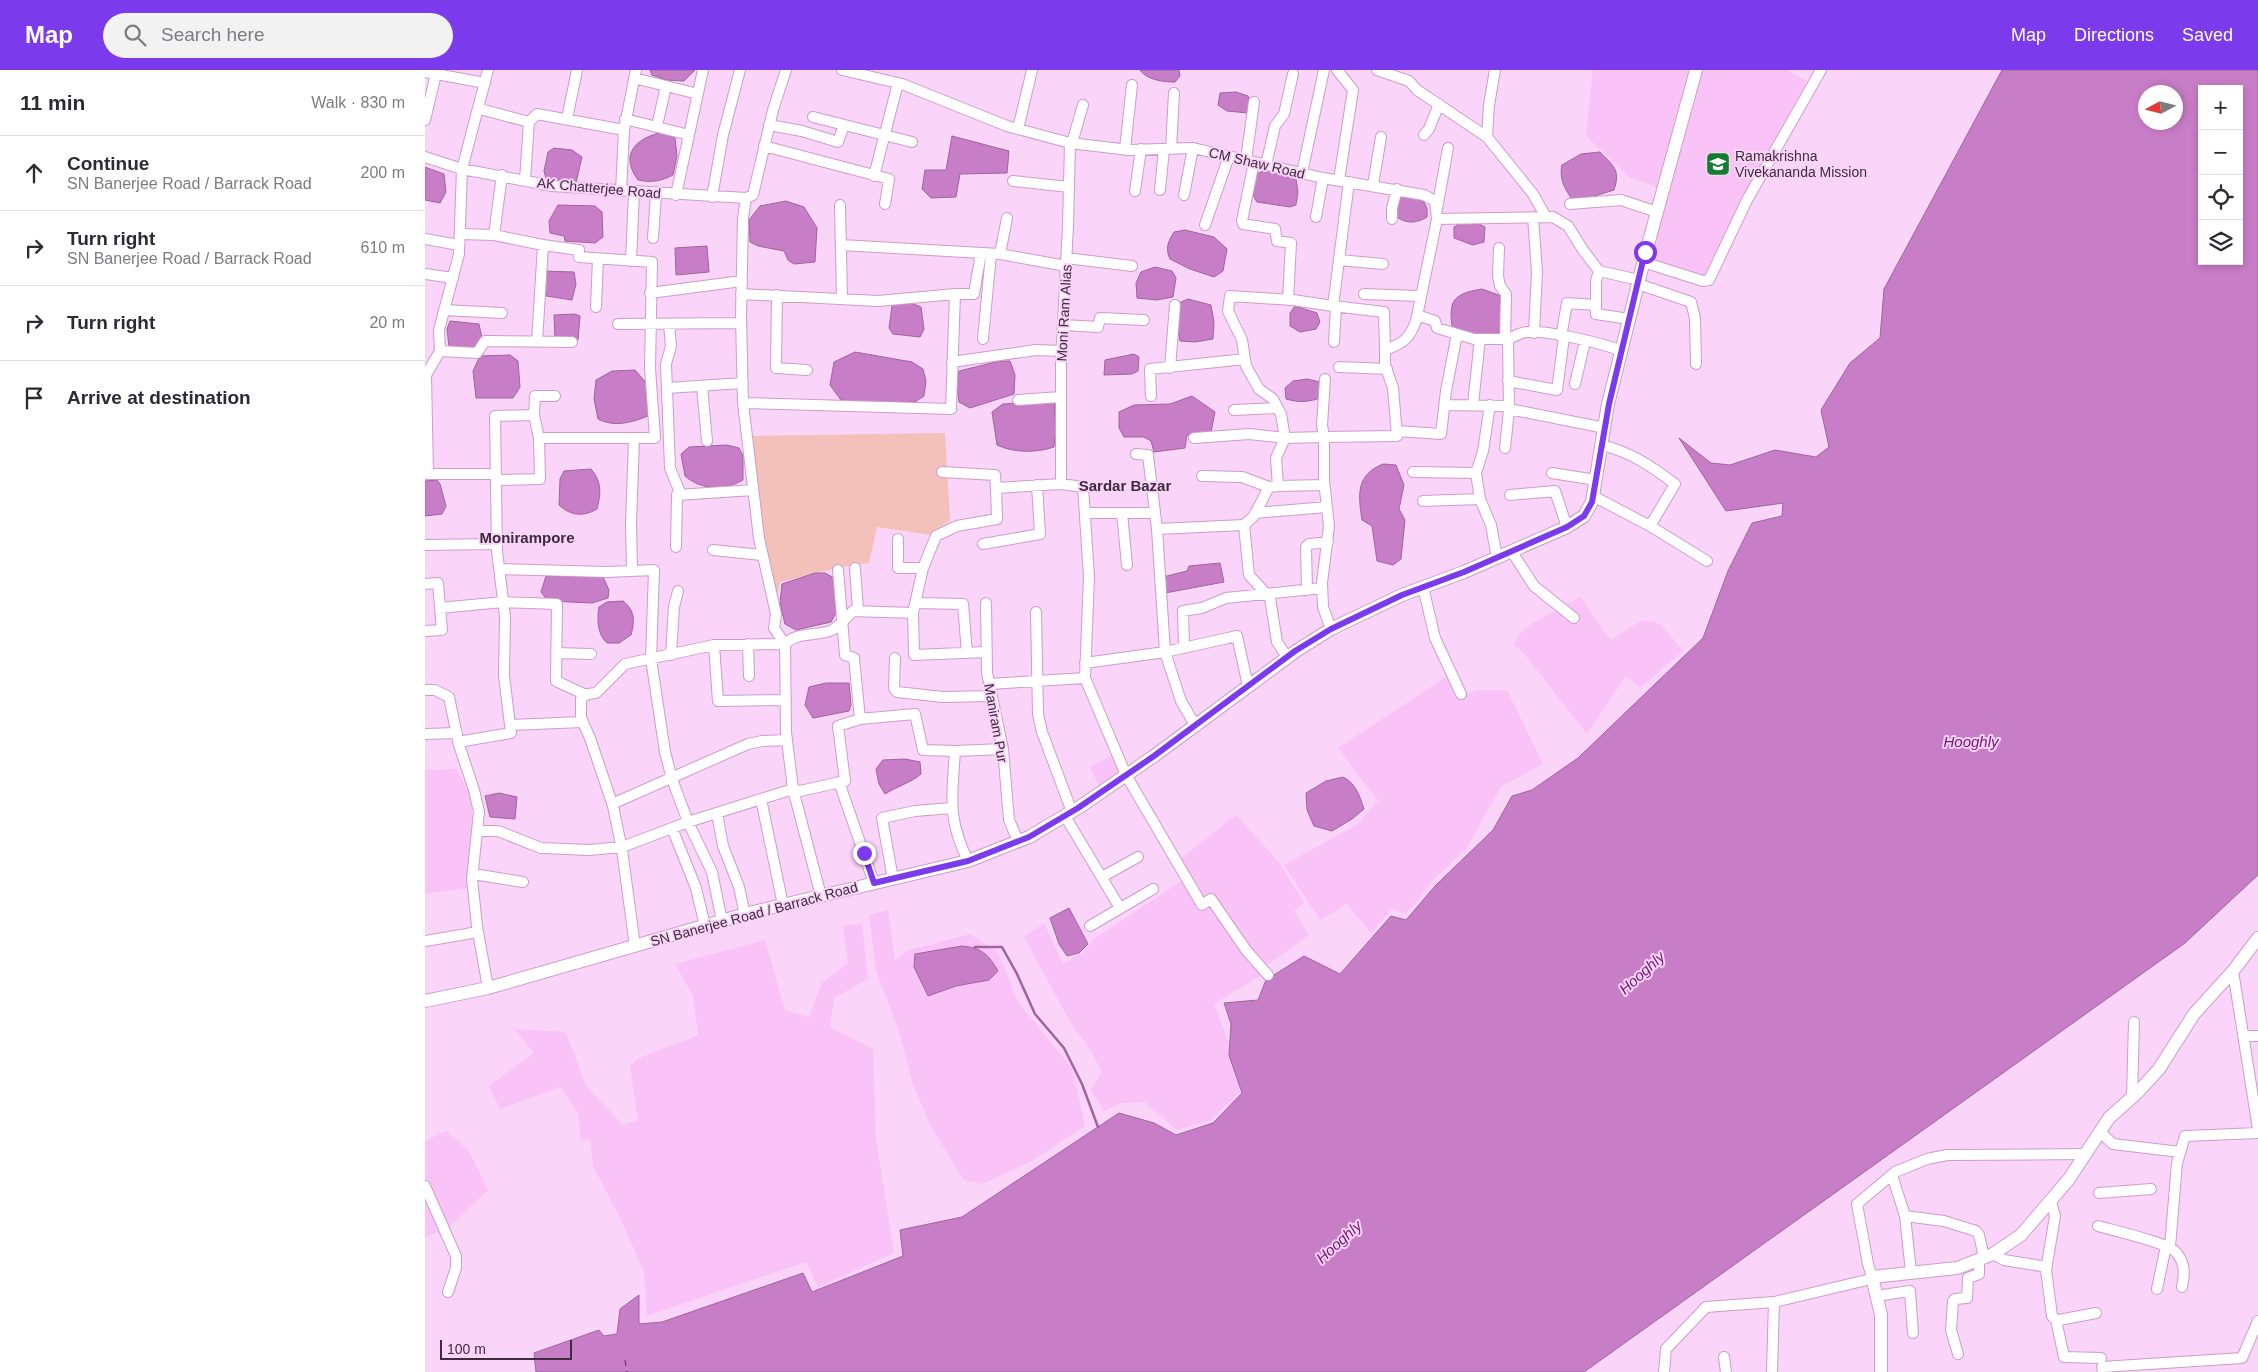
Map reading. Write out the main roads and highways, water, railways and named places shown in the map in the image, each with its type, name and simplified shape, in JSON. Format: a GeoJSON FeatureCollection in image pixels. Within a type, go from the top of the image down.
{"type":"FeatureCollection","features":[{"type":"Feature","properties":{"kind":"water"},"geometry":{"type":"Polygon","coordinates":[[[650,70],[695,70],[684,81],[667,80],[652,75],[650,70]]]}},
{"type":"Feature","properties":{"kind":"water"},"geometry":{"type":"Polygon","coordinates":[[[1140,70],[1179,70],[1180,76],[1175,82],[1160,81],[1147,76],[1140,70]]]}},
{"type":"Feature","properties":{"kind":"water","name":"Hooghly"},"geometry":{"type":"Polygon","coordinates":[[[2002,70],[2258,70],[2258,875],[2185,943],[1584,1372],[536,1372],[534,1353],[599,1330],[604,1336],[617,1334],[620,1309],[639,1295],[639,1324],[662,1322],[803,1273],[812,1292],[903,1256],[900,1230],[962,1217],[1119,1113],[1154,1123],[1176,1135],[1213,1123],[1242,1093],[1229,1055],[1231,1024],[1224,1003],[1258,1000],[1266,980],[1304,956],[1340,974],[1391,916],[1406,920],[1436,885],[1493,830],[1512,796],[1532,790],[1578,758],[1703,638],[1728,571],[1752,523],[1782,516],[1783,503],[1726,511],[1679,438],[1711,463],[1730,465],[1775,450],[1816,457],[1829,447],[1821,410],[1850,363],[1880,338],[1884,289],[2002,70]]]}},
{"type":"Feature","properties":{"kind":"water"},"geometry":{"type":"Polygon","coordinates":[[[1236,92],[1248,96],[1251,104],[1248,113],[1227,111],[1218,105],[1220,93],[1236,92]]]}},
{"type":"Feature","properties":{"kind":"water"},"geometry":{"type":"Polygon","coordinates":[[[663,132],[675,138],[677,156],[673,175],[656,181],[638,180],[630,162],[633,148],[645,138],[663,132]]]}},
{"type":"Feature","properties":{"kind":"water"},"geometry":{"type":"Polygon","coordinates":[[[952,136],[1009,151],[1007,173],[960,174],[956,197],[931,198],[922,189],[925,170],[946,170],[952,136]]]}},
{"type":"Feature","properties":{"kind":"water"},"geometry":{"type":"Polygon","coordinates":[[[554,148],[572,150],[582,157],[576,183],[547,182],[544,171],[548,152],[554,148]]]}},
{"type":"Feature","properties":{"kind":"water"},"geometry":{"type":"Polygon","coordinates":[[[1600,152],[1615,168],[1617,177],[1614,190],[1582,200],[1572,199],[1563,183],[1562,165],[1581,154],[1600,152]]]}},
{"type":"Feature","properties":{"kind":"water"},"geometry":{"type":"Polygon","coordinates":[[[425,167],[444,174],[446,192],[440,203],[425,200],[425,167]]]}},
{"type":"Feature","properties":{"kind":"water"},"geometry":{"type":"Polygon","coordinates":[[[1265,170],[1296,179],[1298,192],[1296,205],[1290,207],[1257,202],[1252,189],[1253,182],[1255,175],[1265,170]]]}},
{"type":"Feature","properties":{"kind":"water"},"geometry":{"type":"Polygon","coordinates":[[[1406,196],[1422,199],[1427,208],[1427,217],[1419,221],[1410,222],[1402,220],[1395,215],[1397,197],[1406,196]]]}},
{"type":"Feature","properties":{"kind":"water"},"geometry":{"type":"Polygon","coordinates":[[[786,201],[804,207],[817,228],[815,262],[794,264],[788,260],[784,251],[758,246],[750,242],[749,220],[760,206],[786,201]]]}},
{"type":"Feature","properties":{"kind":"water"},"geometry":{"type":"Polygon","coordinates":[[[558,205],[595,206],[602,212],[603,237],[595,243],[565,241],[564,236],[550,233],[549,221],[558,205]]]}},
{"type":"Feature","properties":{"kind":"water"},"geometry":{"type":"Polygon","coordinates":[[[1463,222],[1475,222],[1485,227],[1484,242],[1473,245],[1454,238],[1454,227],[1463,222]]]}},
{"type":"Feature","properties":{"kind":"water"},"geometry":{"type":"Polygon","coordinates":[[[1185,230],[1214,237],[1227,249],[1223,271],[1214,277],[1190,269],[1170,259],[1167,248],[1170,239],[1174,232],[1185,230]]]}},
{"type":"Feature","properties":{"kind":"water"},"geometry":{"type":"Polygon","coordinates":[[[707,246],[709,272],[676,275],[675,248],[707,246]]]}},
{"type":"Feature","properties":{"kind":"water"},"geometry":{"type":"Polygon","coordinates":[[[1155,267],[1172,271],[1176,278],[1173,297],[1157,300],[1137,298],[1136,283],[1141,272],[1155,267]]]}},
{"type":"Feature","properties":{"kind":"water"},"geometry":{"type":"Polygon","coordinates":[[[543,271],[574,272],[576,284],[572,300],[540,295],[543,271]]]}},
{"type":"Feature","properties":{"kind":"water"},"geometry":{"type":"Polygon","coordinates":[[[1482,289],[1504,297],[1504,328],[1495,336],[1453,332],[1451,313],[1454,301],[1464,294],[1482,289]]]}},
{"type":"Feature","properties":{"kind":"water"},"geometry":{"type":"Polygon","coordinates":[[[1188,299],[1211,305],[1214,322],[1213,339],[1195,342],[1180,341],[1176,320],[1179,303],[1188,299]]]}},
{"type":"Feature","properties":{"kind":"water"},"geometry":{"type":"Polygon","coordinates":[[[897,303],[911,303],[921,307],[924,329],[920,337],[893,334],[889,328],[892,306],[897,303]]]}},
{"type":"Feature","properties":{"kind":"water"},"geometry":{"type":"Polygon","coordinates":[[[1295,306],[1317,313],[1320,322],[1316,329],[1300,332],[1290,326],[1290,313],[1295,306]]]}},
{"type":"Feature","properties":{"kind":"water"},"geometry":{"type":"Polygon","coordinates":[[[575,314],[580,316],[578,340],[555,340],[554,315],[575,314]]]}},
{"type":"Feature","properties":{"kind":"water"},"geometry":{"type":"Polygon","coordinates":[[[450,321],[479,324],[482,338],[478,349],[449,347],[447,329],[450,321]]]}},
{"type":"Feature","properties":{"kind":"water"},"geometry":{"type":"Polygon","coordinates":[[[855,352],[912,362],[923,369],[926,381],[924,396],[915,402],[874,403],[841,400],[830,385],[834,362],[855,352]]]}},
{"type":"Feature","properties":{"kind":"water"},"geometry":{"type":"Polygon","coordinates":[[[1134,354],[1139,357],[1138,371],[1132,374],[1104,375],[1105,360],[1134,354]]]}},
{"type":"Feature","properties":{"kind":"water"},"geometry":{"type":"Polygon","coordinates":[[[510,355],[518,361],[520,387],[513,398],[476,398],[473,371],[480,356],[510,355]]]}},
{"type":"Feature","properties":{"kind":"water"},"geometry":{"type":"Polygon","coordinates":[[[1000,361],[1010,361],[1015,375],[1014,394],[970,408],[959,402],[956,380],[959,371],[1000,361]]]}},
{"type":"Feature","properties":{"kind":"water"},"geometry":{"type":"Polygon","coordinates":[[[635,370],[650,387],[650,415],[631,422],[618,424],[598,419],[594,399],[596,380],[612,371],[635,370]]]}},
{"type":"Feature","properties":{"kind":"water"},"geometry":{"type":"Polygon","coordinates":[[[1307,379],[1320,382],[1323,397],[1305,401],[1286,399],[1285,388],[1293,381],[1307,379]]]}},
{"type":"Feature","properties":{"kind":"water"},"geometry":{"type":"Polygon","coordinates":[[[1192,396],[1215,412],[1211,432],[1187,435],[1185,448],[1154,452],[1151,441],[1144,437],[1124,437],[1119,428],[1119,412],[1134,405],[1170,404],[1192,396]]]}},
{"type":"Feature","properties":{"kind":"water"},"geometry":{"type":"Polygon","coordinates":[[[1054,401],[1056,428],[1054,447],[1025,451],[1011,450],[997,445],[992,412],[1003,404],[1054,401]]]}},
{"type":"Feature","properties":{"kind":"water"},"geometry":{"type":"Polygon","coordinates":[[[727,445],[739,448],[743,456],[743,480],[728,486],[713,487],[698,484],[685,476],[681,454],[689,447],[727,445]]]}},
{"type":"Feature","properties":{"kind":"water"},"geometry":{"type":"Polygon","coordinates":[[[1383,464],[1396,465],[1404,485],[1399,509],[1405,520],[1401,559],[1393,565],[1377,561],[1372,526],[1362,520],[1360,502],[1363,480],[1374,468],[1383,464]]]}},
{"type":"Feature","properties":{"kind":"water"},"geometry":{"type":"Polygon","coordinates":[[[591,469],[597,478],[600,488],[597,509],[577,514],[564,509],[559,505],[560,479],[564,471],[591,469]]]}},
{"type":"Feature","properties":{"kind":"water"},"geometry":{"type":"Polygon","coordinates":[[[437,480],[440,484],[446,506],[442,514],[425,516],[425,481],[437,480]]]}},
{"type":"Feature","properties":{"kind":"water"},"geometry":{"type":"Polygon","coordinates":[[[1220,563],[1224,582],[1165,593],[1163,577],[1187,571],[1189,566],[1220,563]]]}},
{"type":"Feature","properties":{"kind":"water"},"geometry":{"type":"Polygon","coordinates":[[[815,573],[825,573],[834,578],[836,613],[831,622],[796,630],[785,624],[780,603],[782,584],[815,573]]]}},
{"type":"Feature","properties":{"kind":"water"},"geometry":{"type":"Polygon","coordinates":[[[546,576],[603,577],[609,590],[608,598],[592,603],[548,601],[541,592],[546,576]]]}},
{"type":"Feature","properties":{"kind":"water"},"geometry":{"type":"Polygon","coordinates":[[[623,601],[630,608],[633,616],[631,635],[619,643],[607,643],[601,635],[598,626],[599,607],[607,602],[623,601]]]}},
{"type":"Feature","properties":{"kind":"water"},"geometry":{"type":"Polygon","coordinates":[[[826,683],[849,683],[851,705],[849,711],[813,718],[805,705],[809,687],[826,683]]]}},
{"type":"Feature","properties":{"kind":"water"},"geometry":{"type":"Polygon","coordinates":[[[905,759],[920,762],[921,774],[885,794],[879,784],[876,769],[883,760],[905,759]]]}},
{"type":"Feature","properties":{"kind":"water"},"geometry":{"type":"Polygon","coordinates":[[[1343,777],[1354,787],[1364,809],[1332,831],[1314,826],[1307,810],[1306,793],[1326,781],[1343,777]]]}},
{"type":"Feature","properties":{"kind":"water"},"geometry":{"type":"Polygon","coordinates":[[[499,793],[517,797],[515,819],[490,817],[485,796],[499,793]]]}},
{"type":"Feature","properties":{"kind":"water"},"geometry":{"type":"Polygon","coordinates":[[[1069,908],[1088,944],[1079,953],[1067,956],[1059,944],[1050,918],[1069,908]]]}},
{"type":"Feature","properties":{"kind":"water"},"geometry":{"type":"Polygon","coordinates":[[[962,946],[980,950],[991,960],[998,971],[989,980],[956,986],[928,996],[914,967],[915,954],[962,946]]]}},
{"type":"Feature","properties":{"kind":"waterway"},"geometry":{"type":"LineString","coordinates":[[975,947],[1002,947],[1017,974],[1035,1014],[1064,1048],[1082,1084],[1098,1127]]}},
{"type":"Feature","properties":{"kind":"place","name":"Ramakrishna Vivekananda Mission"},"geometry":{"type":"Point","coordinates":[1718,164]}},
{"type":"Feature","properties":{"kind":"district","name":"Sardar Bazar"},"geometry":{"type":"Point","coordinates":[1125,486]}},
{"type":"Feature","properties":{"kind":"district","name":"Monirampore"},"geometry":{"type":"Point","coordinates":[527,538]}}]}
